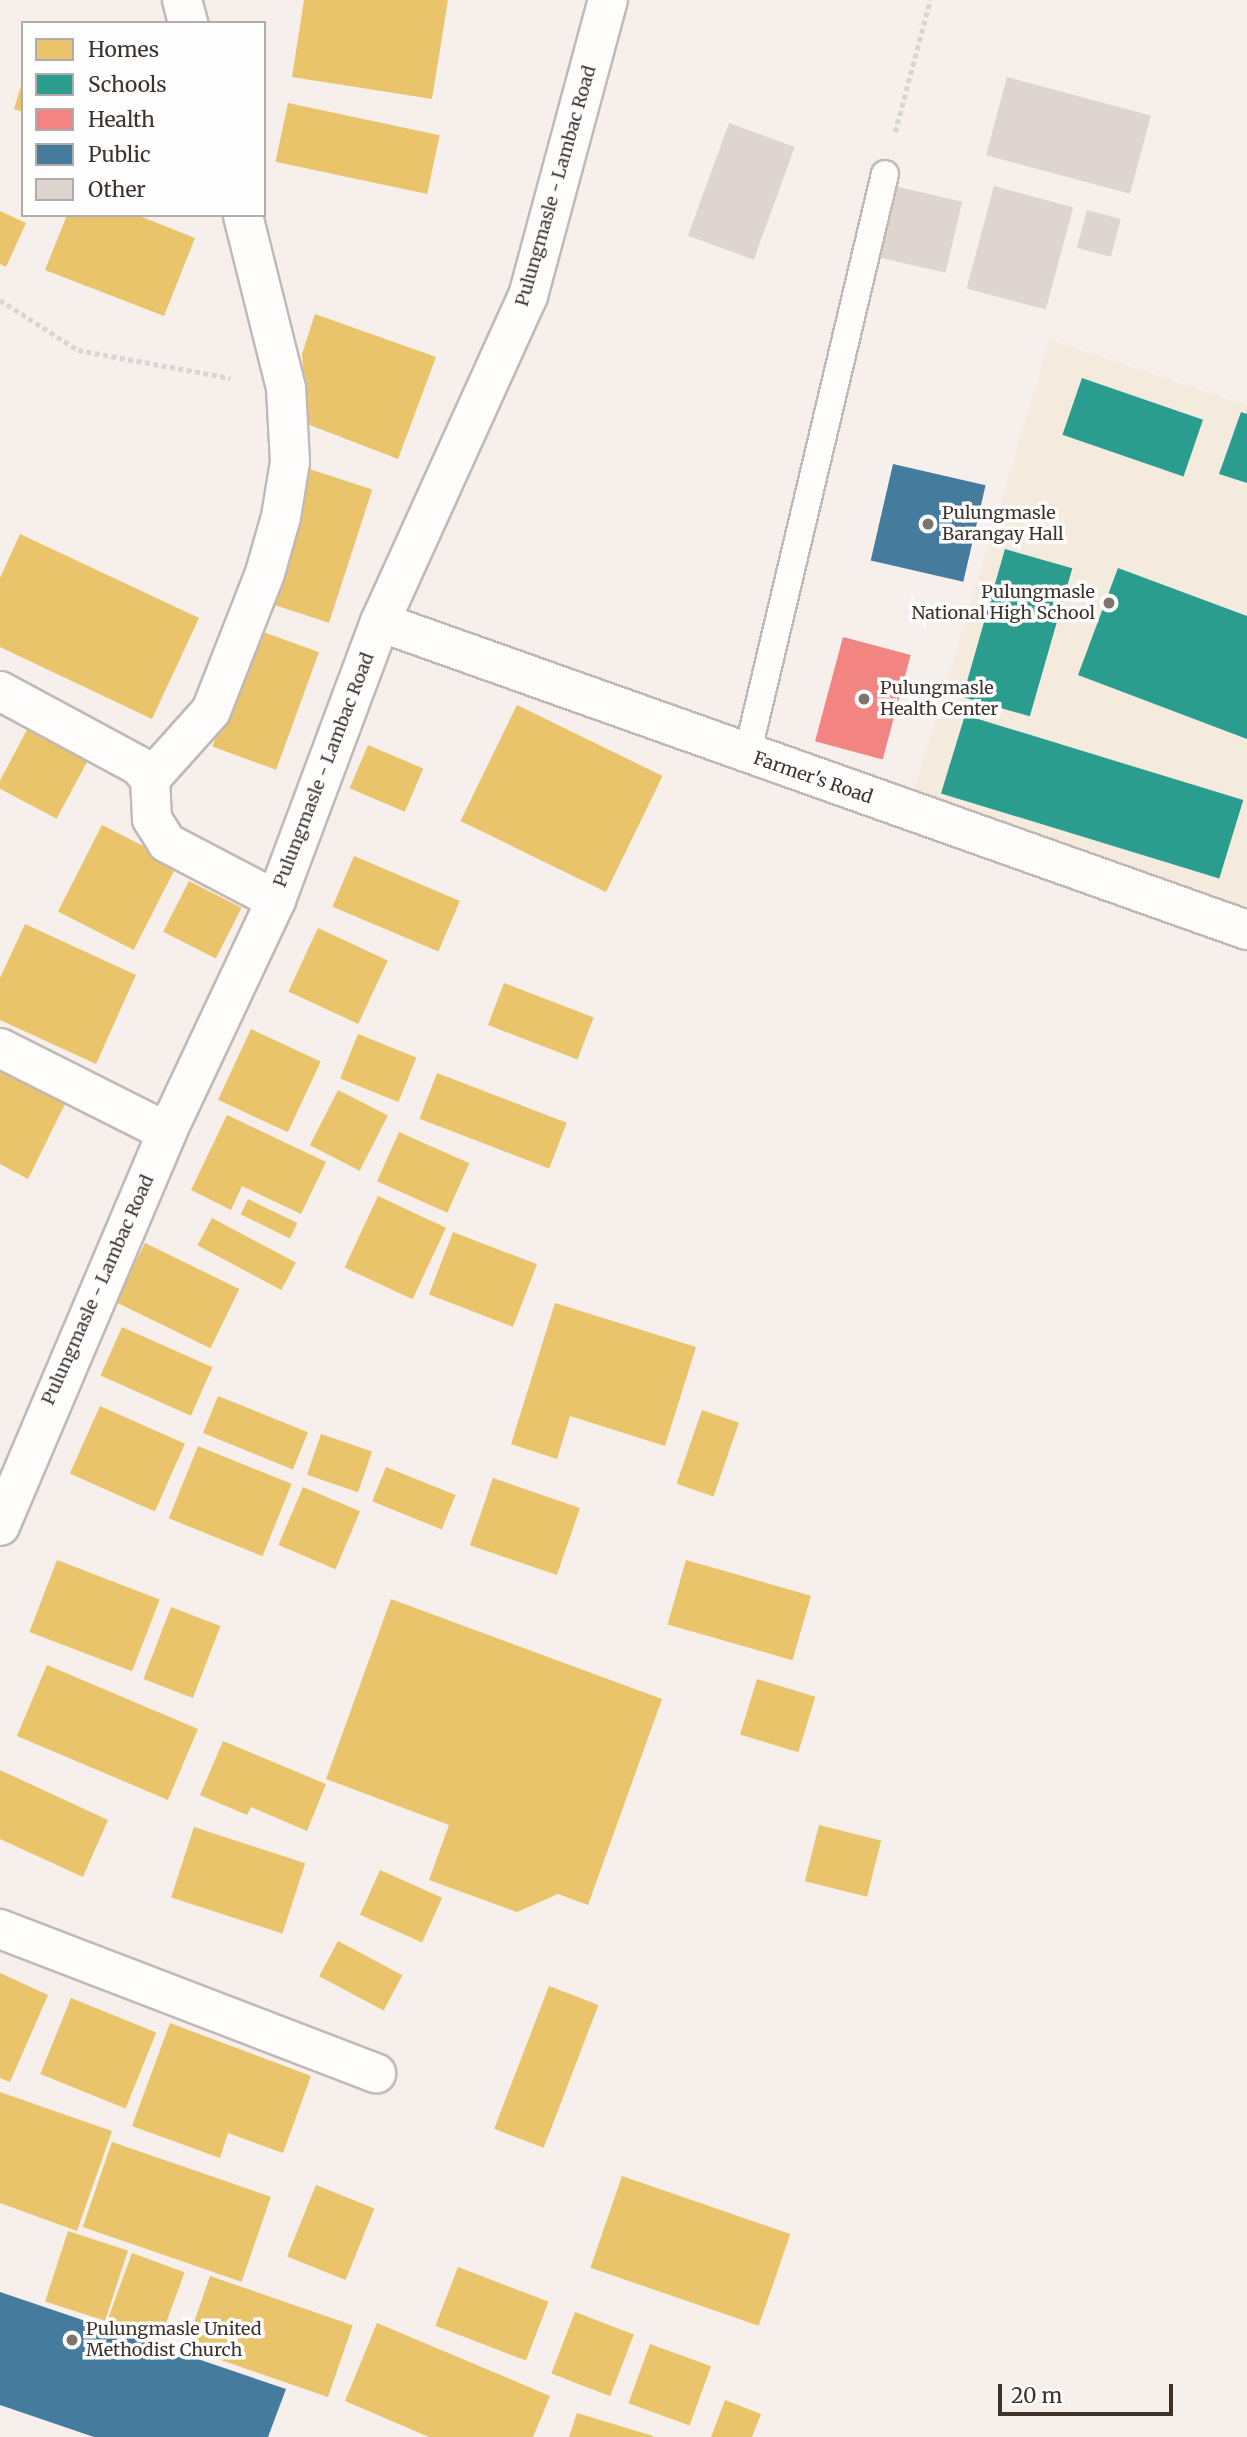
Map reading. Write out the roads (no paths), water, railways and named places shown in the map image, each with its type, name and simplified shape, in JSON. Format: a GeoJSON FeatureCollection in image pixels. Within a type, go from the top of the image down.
{"type":"FeatureCollection","features":[{"type":"Feature","properties":{"kind":"street"},"geometry":{"type":"LineString","coordinates":[[182,0],[187,21]]}},
{"type":"Feature","properties":{"kind":"street","name":"Pulungmasle - Lambac Road"},"geometry":{"type":"LineString","coordinates":[[0,1526],[167,1132],[275,900],[380,622],[528,296],[608,0]]}},
{"type":"Feature","properties":{"kind":"street"},"geometry":{"type":"LineString","coordinates":[[150,779],[211,711],[265,573],[281,517],[290,461],[286,388],[243,217]]}},
{"type":"Feature","properties":{"kind":"street","name":"Farmer's Road"},"geometry":{"type":"LineString","coordinates":[[380,622],[747,755],[1247,930]]}},
{"type":"Feature","properties":{"kind":"street"},"geometry":{"type":"LineString","coordinates":[[0,691],[139,766],[150,779],[152,819],[167,843],[275,900]]}},
{"type":"Feature","properties":{"kind":"street"},"geometry":{"type":"LineString","coordinates":[[0,1048],[167,1132]]}},
{"type":"Feature","properties":{"kind":"street"},"geometry":{"type":"LineString","coordinates":[[0,1930],[376,2073]]}},
{"type":"Feature","properties":{"kind":"lane"},"geometry":{"type":"LineString","coordinates":[[747,755],[885,174]]}},
{"type":"Feature","properties":{"kind":"place","name":"Pulungmasle Barangay Hall"},"geometry":{"type":"Point","coordinates":[928,524]}},
{"type":"Feature","properties":{"kind":"place","name":"Pulungmasle National High School"},"geometry":{"type":"Point","coordinates":[1109,603]}},
{"type":"Feature","properties":{"kind":"place","name":"Pulungmasle Health Center"},"geometry":{"type":"Point","coordinates":[864,699]}},
{"type":"Feature","properties":{"kind":"place","name":"Pulungmasle United Methodist Church"},"geometry":{"type":"Point","coordinates":[72,2340]}}]}
